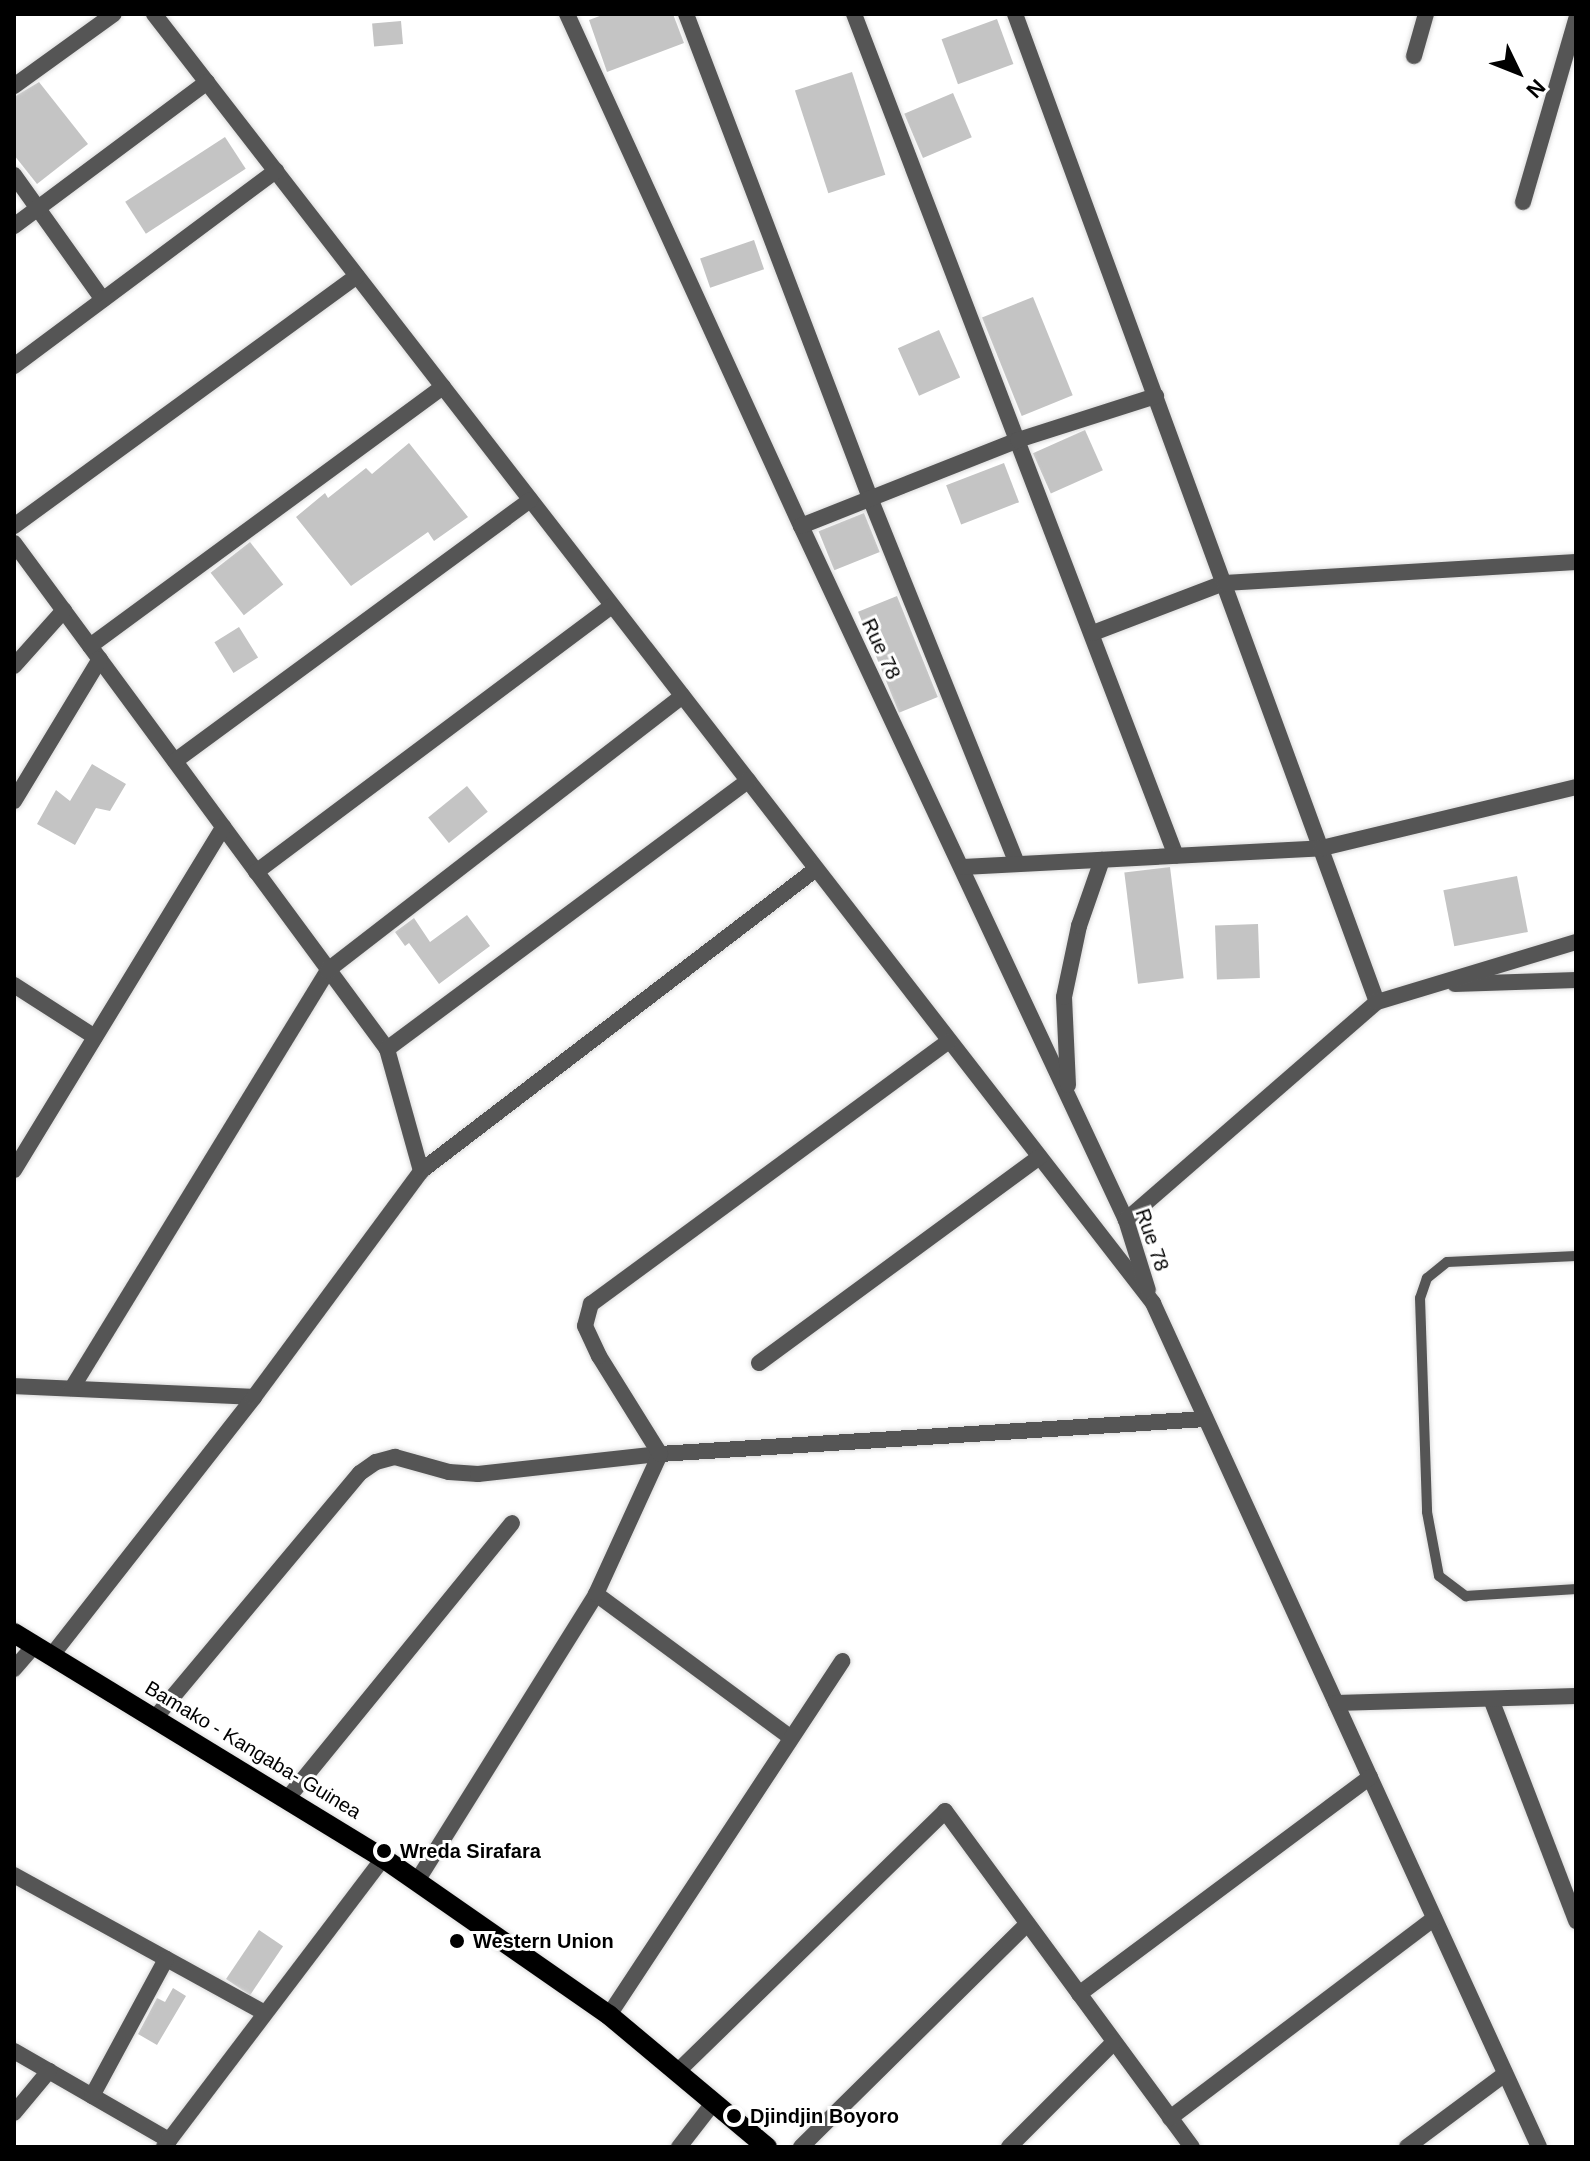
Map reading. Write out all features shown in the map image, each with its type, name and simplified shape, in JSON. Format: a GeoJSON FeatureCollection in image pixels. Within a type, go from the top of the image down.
{"type":"FeatureCollection","features":[{"type":"Feature","properties":{"kind":"main road","name":"Bamako - Kangaba- Guinea"},"geometry":{"type":"LineString","coordinates":[[14,1633],[417,1881],[609,2015],[767,2147]]}},
{"type":"Feature","properties":{"kind":"street"},"geometry":{"type":"LineString","coordinates":[[14,86],[114,14]]}},
{"type":"Feature","properties":{"kind":"street"},"geometry":{"type":"LineString","coordinates":[[154,14],[1153,1303],[1539,2147]]}},
{"type":"Feature","properties":{"kind":"street","name":"Rue 78"},"geometry":{"type":"LineString","coordinates":[[567,14],[801,526],[1126,1220],[1153,1303]]}},
{"type":"Feature","properties":{"kind":"street"},"geometry":{"type":"LineString","coordinates":[[686,14],[870,498],[1017,864]]}},
{"type":"Feature","properties":{"kind":"street"},"geometry":{"type":"LineString","coordinates":[[854,14],[1176,856]]}},
{"type":"Feature","properties":{"kind":"street"},"geometry":{"type":"LineString","coordinates":[[1015,14],[1377,1002]]}},
{"type":"Feature","properties":{"kind":"street"},"geometry":{"type":"LineString","coordinates":[[1414,56],[1426,14]]}},
{"type":"Feature","properties":{"kind":"street"},"geometry":{"type":"LineString","coordinates":[[1523,202],[1576,19]]}},
{"type":"Feature","properties":{"kind":"street"},"geometry":{"type":"LineString","coordinates":[[14,226],[207,82]]}},
{"type":"Feature","properties":{"kind":"street"},"geometry":{"type":"LineString","coordinates":[[14,366],[276,171]]}},
{"type":"Feature","properties":{"kind":"street"},"geometry":{"type":"LineString","coordinates":[[14,175],[103,300]]}},
{"type":"Feature","properties":{"kind":"street"},"geometry":{"type":"LineString","coordinates":[[14,526],[357,276]]}},
{"type":"Feature","properties":{"kind":"street"},"geometry":{"type":"LineString","coordinates":[[14,801],[95,652],[443,387]]}},
{"type":"Feature","properties":{"kind":"street"},"geometry":{"type":"LineString","coordinates":[[801,526],[1018,440],[1156,396]]}},
{"type":"Feature","properties":{"kind":"street"},"geometry":{"type":"LineString","coordinates":[[175,761],[530,500]]}},
{"type":"Feature","properties":{"kind":"street"},"geometry":{"type":"LineString","coordinates":[[14,543],[387,1049],[421,1171]]}},
{"type":"Feature","properties":{"kind":"street"},"geometry":{"type":"LineString","coordinates":[[1093,633],[1224,583],[1576,562]]}},
{"type":"Feature","properties":{"kind":"street"},"geometry":{"type":"LineString","coordinates":[[256,872],[612,606]]}},
{"type":"Feature","properties":{"kind":"street"},"geometry":{"type":"LineString","coordinates":[[14,666],[64,610]]}},
{"type":"Feature","properties":{"kind":"street"},"geometry":{"type":"LineString","coordinates":[[72,1388],[328,970],[683,696]]}},
{"type":"Feature","properties":{"kind":"street"},"geometry":{"type":"LineString","coordinates":[[387,1049],[748,781]]}},
{"type":"Feature","properties":{"kind":"street"},"geometry":{"type":"LineString","coordinates":[[963,867],[1322,848],[1576,787]]}},
{"type":"Feature","properties":{"kind":"street"},"geometry":{"type":"LineString","coordinates":[[14,1170],[223,827]]}},
{"type":"Feature","properties":{"kind":"street"},"geometry":{"type":"LineString","coordinates":[[1068,1094],[1064,997],[1079,926],[1102,860]]}},
{"type":"Feature","properties":{"kind":"street"},"geometry":{"type":"LineString","coordinates":[[14,1669],[43,1650],[254,1397],[421,1171],[816,869]]}},
{"type":"Feature","properties":{"kind":"street"},"geometry":{"type":"LineString","coordinates":[[1126,1220],[1377,1002],[1576,942]]}},
{"type":"Feature","properties":{"kind":"street"},"geometry":{"type":"LineString","coordinates":[[1434,985],[1576,980]]}},
{"type":"Feature","properties":{"kind":"street"},"geometry":{"type":"LineString","coordinates":[[14,985],[95,1037]]}},
{"type":"Feature","properties":{"kind":"street"},"geometry":{"type":"LineString","coordinates":[[660,1454],[599,1356],[585,1326],[591,1304],[949,1041]]}},
{"type":"Feature","properties":{"kind":"street"},"geometry":{"type":"LineString","coordinates":[[759,1363],[1039,1157]]}},
{"type":"Feature","properties":{"kind":"street"},"geometry":{"type":"LineString","coordinates":[[14,1386],[254,1397]]}},
{"type":"Feature","properties":{"kind":"street"},"geometry":{"type":"LineString","coordinates":[[155,1718],[360,1473],[376,1462],[395,1457],[449,1472],[478,1474],[660,1454],[1205,1419]]}},
{"type":"Feature","properties":{"kind":"street"},"geometry":{"type":"LineString","coordinates":[[417,1881],[596,1594],[660,1454]]}},
{"type":"Feature","properties":{"kind":"street"},"geometry":{"type":"LineString","coordinates":[[287,1799],[512,1523]]}},
{"type":"Feature","properties":{"kind":"street"},"geometry":{"type":"LineString","coordinates":[[596,1594],[791,1738]]}},
{"type":"Feature","properties":{"kind":"street"},"geometry":{"type":"LineString","coordinates":[[609,2015],[842,1661]]}},
{"type":"Feature","properties":{"kind":"street"},"geometry":{"type":"LineString","coordinates":[[1336,1703],[1576,1696]]}},
{"type":"Feature","properties":{"kind":"street"},"geometry":{"type":"LineString","coordinates":[[1491,1699],[1576,1921]]}},
{"type":"Feature","properties":{"kind":"street"},"geometry":{"type":"LineString","coordinates":[[1079,1994],[1370,1777]]}},
{"type":"Feature","properties":{"kind":"street"},"geometry":{"type":"LineString","coordinates":[[677,2072],[945,1811],[1170,2118],[1185,2144]]}},
{"type":"Feature","properties":{"kind":"street"},"geometry":{"type":"LineString","coordinates":[[14,2051],[167,2144],[263,2012],[383,1858]]}},
{"type":"Feature","properties":{"kind":"street"},"geometry":{"type":"LineString","coordinates":[[14,1875],[263,2012]]}},
{"type":"Feature","properties":{"kind":"street"},"geometry":{"type":"LineString","coordinates":[[1170,2118],[1434,1918]]}},
{"type":"Feature","properties":{"kind":"street"},"geometry":{"type":"LineString","coordinates":[[801,2147],[1027,1924]]}},
{"type":"Feature","properties":{"kind":"street"},"geometry":{"type":"LineString","coordinates":[[92,2096],[166,1959]]}},
{"type":"Feature","properties":{"kind":"street"},"geometry":{"type":"LineString","coordinates":[[1009,2147],[1114,2042]]}},
{"type":"Feature","properties":{"kind":"street"},"geometry":{"type":"LineString","coordinates":[[14,2113],[49,2071]]}},
{"type":"Feature","properties":{"kind":"street"},"geometry":{"type":"LineString","coordinates":[[1407,2147],[1505,2074]]}},
{"type":"Feature","properties":{"kind":"street"},"geometry":{"type":"LineString","coordinates":[[679,2147],[714,2102]]}},
{"type":"Feature","properties":{"kind":"lane"},"geometry":{"type":"LineString","coordinates":[[1576,1256],[1447,1262],[1427,1278],[1420,1298],[1427,1512],[1439,1576],[1466,1596],[1576,1589]]}},
{"type":"Feature","properties":{"kind":"building"},"geometry":{"type":"Polygon","coordinates":[[[605,14],[673,14],[684,43],[607,72],[589,20],[605,14]]]}},
{"type":"Feature","properties":{"kind":"building"},"geometry":{"type":"Polygon","coordinates":[[[997,19],[1013,64],[958,84],[942,39],[997,19]]]}},
{"type":"Feature","properties":{"kind":"building"},"geometry":{"type":"Polygon","coordinates":[[[401,21],[403,44],[374,46],[372,24],[401,21]]]}},
{"type":"Feature","properties":{"kind":"building"},"geometry":{"type":"Polygon","coordinates":[[[852,72],[885,175],[828,193],[795,91],[852,72]]]}},
{"type":"Feature","properties":{"kind":"building"},"geometry":{"type":"Polygon","coordinates":[[[39,82],[88,144],[37,184],[14,155],[14,97],[39,82]]]}},
{"type":"Feature","properties":{"kind":"building"},"geometry":{"type":"Polygon","coordinates":[[[953,93],[972,137],[923,158],[904,114],[953,93]]]}},
{"type":"Feature","properties":{"kind":"building"},"geometry":{"type":"Polygon","coordinates":[[[225,137],[246,169],[146,234],[125,202],[225,137]]]}},
{"type":"Feature","properties":{"kind":"building"},"geometry":{"type":"Polygon","coordinates":[[[754,240],[764,269],[710,288],[700,259],[754,240]]]}},
{"type":"Feature","properties":{"kind":"building"},"geometry":{"type":"Polygon","coordinates":[[[1033,297],[1073,395],[1022,416],[982,318],[1033,297]]]}},
{"type":"Feature","properties":{"kind":"building"},"geometry":{"type":"Polygon","coordinates":[[[939,330],[960,378],[919,396],[898,348],[939,330]]]}},
{"type":"Feature","properties":{"kind":"building"},"geometry":{"type":"Polygon","coordinates":[[[1085,430],[1103,470],[1051,493],[1033,453],[1085,430]]]}},
{"type":"Feature","properties":{"kind":"building"},"geometry":{"type":"Polygon","coordinates":[[[409,443],[468,517],[434,541],[428,532],[351,586],[296,517],[325,493],[328,498],[366,468],[372,474],[409,443]]]}},
{"type":"Feature","properties":{"kind":"building"},"geometry":{"type":"Polygon","coordinates":[[[1004,463],[1019,502],[961,524],[946,485],[1004,463]]]}},
{"type":"Feature","properties":{"kind":"building"},"geometry":{"type":"Polygon","coordinates":[[[864,513],[880,552],[834,570],[819,531],[864,513]]]}},
{"type":"Feature","properties":{"kind":"building"},"geometry":{"type":"Polygon","coordinates":[[[250,542],[283,585],[244,615],[211,573],[250,542]]]}},
{"type":"Feature","properties":{"kind":"building"},"geometry":{"type":"Polygon","coordinates":[[[897,596],[938,697],[899,713],[858,612],[897,596]]]}},
{"type":"Feature","properties":{"kind":"building"},"geometry":{"type":"Polygon","coordinates":[[[239,627],[258,658],[233,673],[214,642],[239,627]]]}},
{"type":"Feature","properties":{"kind":"building"},"geometry":{"type":"Polygon","coordinates":[[[92,764],[126,784],[110,811],[96,808],[75,845],[37,824],[56,790],[70,801],[92,764]]]}},
{"type":"Feature","properties":{"kind":"building"},"geometry":{"type":"Polygon","coordinates":[[[467,786],[488,812],[449,843],[428,817],[467,786]]]}},
{"type":"Feature","properties":{"kind":"building"},"geometry":{"type":"Polygon","coordinates":[[[1170,867],[1184,978],[1138,984],[1124,873],[1170,867]]]}},
{"type":"Feature","properties":{"kind":"building"},"geometry":{"type":"Polygon","coordinates":[[[1517,876],[1528,932],[1454,946],[1443,890],[1517,876]]]}},
{"type":"Feature","properties":{"kind":"building"},"geometry":{"type":"Polygon","coordinates":[[[467,915],[490,946],[439,984],[409,943],[405,946],[395,932],[414,918],[430,942],[467,915]]]}},
{"type":"Feature","properties":{"kind":"building"},"geometry":{"type":"Polygon","coordinates":[[[1258,924],[1260,978],[1217,979],[1215,926],[1258,924]]]}},
{"type":"Feature","properties":{"kind":"building"},"geometry":{"type":"Polygon","coordinates":[[[259,1930],[283,1946],[250,1995],[226,1979],[259,1930]]]}},
{"type":"Feature","properties":{"kind":"building"},"geometry":{"type":"Polygon","coordinates":[[[173,1988],[186,1996],[157,2045],[138,2034],[157,1998],[165,2002],[173,1988]]]}},
{"type":"Feature","properties":{"kind":"place","name":"Wreda Sirafara"},"geometry":{"type":"Point","coordinates":[384,1851]}},
{"type":"Feature","properties":{"kind":"place","name":"Western Union"},"geometry":{"type":"Point","coordinates":[457,1941]}},
{"type":"Feature","properties":{"kind":"place","name":"Djindjin Boyoro"},"geometry":{"type":"Point","coordinates":[734,2116]}}]}
